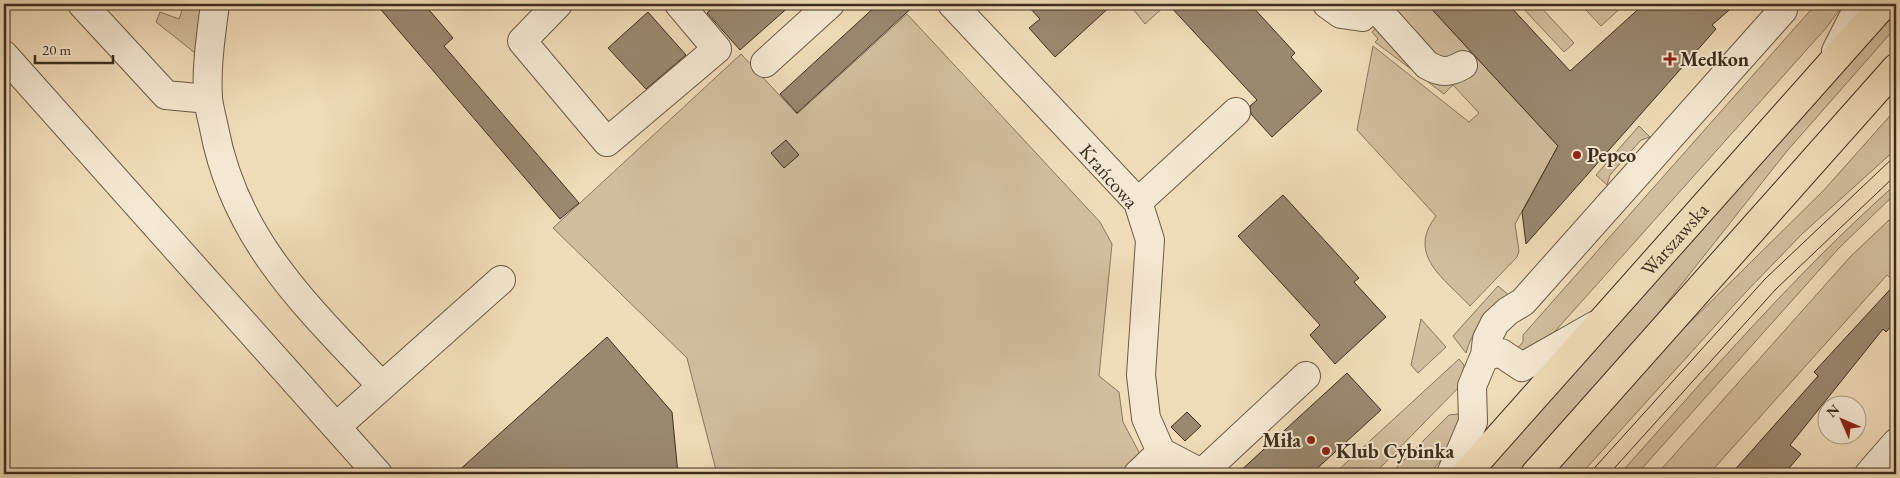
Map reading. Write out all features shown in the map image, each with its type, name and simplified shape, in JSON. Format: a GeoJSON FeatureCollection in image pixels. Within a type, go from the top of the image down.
{"type":"FeatureCollection","features":[{"type":"Feature","properties":{"kind":"main road","name":"Warszawska"},"geometry":{"type":"LineString","coordinates":[[1466,474],[1884,4]]}},
{"type":"Feature","properties":{"kind":"main road"},"geometry":{"type":"LineString","coordinates":[[1535,474],[1896,68]]}},
{"type":"Feature","properties":{"kind":"street"},"geometry":{"type":"LineString","coordinates":[[82,4],[166,95],[208,98]]}},
{"type":"Feature","properties":{"kind":"street"},"geometry":{"type":"LineString","coordinates":[[214,4],[208,98],[219,154],[244,219],[279,274],[382,386]]}},
{"type":"Feature","properties":{"kind":"street"},"geometry":{"type":"LineString","coordinates":[[558,4],[522,41],[607,142],[717,49],[679,4]]}},
{"type":"Feature","properties":{"kind":"street"},"geometry":{"type":"LineString","coordinates":[[765,63],[830,4]]}},
{"type":"Feature","properties":{"kind":"street","name":"Krańcowa"},"geometry":{"type":"LineString","coordinates":[[952,4],[1138,202],[1150,240],[1141,375],[1146,418],[1161,452]]}},
{"type":"Feature","properties":{"kind":"street"},"geometry":{"type":"LineString","coordinates":[[1327,4],[1341,14],[1362,17],[1372,4],[1427,65],[1439,72],[1451,72],[1463,65]]}},
{"type":"Feature","properties":{"kind":"street"},"geometry":{"type":"LineString","coordinates":[[1451,474],[1474,422],[1472,386],[1486,355],[1487,339],[1495,323],[1508,311],[1523,302],[1718,85],[1783,10],[1783,4]]}},
{"type":"Feature","properties":{"kind":"street"},"geometry":{"type":"LineString","coordinates":[[1827,68],[1860,4]]}},
{"type":"Feature","properties":{"kind":"street"},"geometry":{"type":"LineString","coordinates":[[4,55],[378,474]]}},
{"type":"Feature","properties":{"kind":"street"},"geometry":{"type":"LineString","coordinates":[[1138,202],[1236,112]]}},
{"type":"Feature","properties":{"kind":"street"},"geometry":{"type":"LineString","coordinates":[[336,427],[501,280]]}},
{"type":"Feature","properties":{"kind":"street"},"geometry":{"type":"LineString","coordinates":[[1486,355],[1502,353],[1522,367],[1600,323]]}},
{"type":"Feature","properties":{"kind":"street"},"geometry":{"type":"LineString","coordinates":[[1138,474],[1161,452],[1203,474],[1306,376]]}},
{"type":"Feature","properties":{"kind":"street"},"geometry":{"type":"LineString","coordinates":[[1869,474],[1896,443]]}},
{"type":"Feature","properties":{"kind":"shaded area"},"geometry":{"type":"Polygon","coordinates":[[[184,4],[202,4],[195,53],[156,22],[160,12],[179,19],[184,4]]]}},
{"type":"Feature","properties":{"kind":"shaded area"},"geometry":{"type":"Polygon","coordinates":[[[1129,4],[1167,4],[1145,24],[1129,4]]]}},
{"type":"Feature","properties":{"kind":"shaded area"},"geometry":{"type":"Polygon","coordinates":[[[1395,4],[1427,4],[1558,146],[1515,224],[1519,251],[1517,257],[1470,306],[1440,276],[1427,254],[1425,243],[1428,230],[1436,216],[1357,130],[1373,46],[1469,122],[1479,113],[1453,85],[1444,94],[1375,42],[1378,39],[1372,32],[1376,28],[1407,63],[1418,73],[1430,80],[1443,84],[1456,82],[1471,75],[1447,58],[1437,56],[1396,10],[1395,4]]]}},
{"type":"Feature","properties":{"kind":"shaded area"},"geometry":{"type":"Polygon","coordinates":[[[1519,4],[1538,4],[1574,43],[1564,52],[1519,4]]]}},
{"type":"Feature","properties":{"kind":"shaded area"},"geometry":{"type":"Polygon","coordinates":[[[1591,4],[1625,4],[1601,26],[1585,9],[1591,4]]]}},
{"type":"Feature","properties":{"kind":"shaded area"},"geometry":{"type":"Polygon","coordinates":[[[1816,4],[1844,4],[1826,28],[1541,347],[1535,352],[1514,352],[1523,342],[1523,335],[1816,4]]]}},
{"type":"Feature","properties":{"kind":"shaded area"},"geometry":{"type":"Polygon","coordinates":[[[1896,11],[1896,27],[1787,151],[1654,319],[1517,474],[1483,474],[1896,11]]]}},
{"type":"Feature","properties":{"kind":"shaded area"},"geometry":{"type":"Polygon","coordinates":[[[907,14],[1100,222],[1112,244],[1099,376],[1119,392],[1123,422],[1140,454],[1118,474],[717,474],[687,358],[553,228],[741,54],[797,114],[907,14]]]}},
{"type":"Feature","properties":{"kind":"shaded area"},"geometry":{"type":"Polygon","coordinates":[[[1896,109],[1896,149],[1802,234],[1745,293],[1581,474],[1553,474],[1675,337],[1824,190],[1896,109]]]}},
{"type":"Feature","properties":{"kind":"shaded area"},"geometry":{"type":"Polygon","coordinates":[[[1639,126],[1650,137],[1641,140],[1610,175],[1607,185],[1596,175],[1639,126]]]}},
{"type":"Feature","properties":{"kind":"shaded area"},"geometry":{"type":"Polygon","coordinates":[[[1896,184],[1896,193],[1839,248],[1637,474],[1620,474],[1788,289],[1896,184]]]}},
{"type":"Feature","properties":{"kind":"shaded area"},"geometry":{"type":"Polygon","coordinates":[[[1889,220],[1896,227],[1896,283],[1887,275],[1709,474],[1657,474],[1850,257],[1889,220]]]}},
{"type":"Feature","properties":{"kind":"shaded area"},"geometry":{"type":"Polygon","coordinates":[[[1498,286],[1511,297],[1483,320],[1473,334],[1466,353],[1453,336],[1498,286]]]}},
{"type":"Feature","properties":{"kind":"shaded area"},"geometry":{"type":"Polygon","coordinates":[[[1421,319],[1446,347],[1418,373],[1411,365],[1421,319]]]}},
{"type":"Feature","properties":{"kind":"shaded area"},"geometry":{"type":"Polygon","coordinates":[[[1459,359],[1464,365],[1462,384],[1374,474],[1334,474],[1459,359]]]}},
{"type":"Feature","properties":{"kind":"shaded area"},"geometry":{"type":"Polygon","coordinates":[[[1464,408],[1451,449],[1429,474],[1390,474],[1449,415],[1458,414],[1464,408]]]}},
{"type":"Feature","properties":{"kind":"building"},"geometry":{"type":"Polygon","coordinates":[[[376,4],[424,4],[453,38],[444,46],[579,203],[560,219],[376,4]]]}},
{"type":"Feature","properties":{"kind":"building"},"geometry":{"type":"Polygon","coordinates":[[[717,4],[792,4],[740,50],[707,13],[717,4]]]}},
{"type":"Feature","properties":{"kind":"building"},"geometry":{"type":"Polygon","coordinates":[[[878,4],[916,4],[797,113],[780,94],[878,4]]]}},
{"type":"Feature","properties":{"kind":"building"},"geometry":{"type":"Polygon","coordinates":[[[1026,4],[1113,4],[1055,57],[1029,28],[1040,19],[1026,4]]]}},
{"type":"Feature","properties":{"kind":"building"},"geometry":{"type":"Polygon","coordinates":[[[1168,4],[1250,4],[1295,53],[1291,57],[1322,91],[1272,137],[1251,114],[1250,106],[1257,100],[1168,4]]]}},
{"type":"Feature","properties":{"kind":"building"},"geometry":{"type":"Polygon","coordinates":[[[1427,4],[1508,4],[1570,71],[1644,4],[1736,4],[1712,25],[1716,29],[1526,244],[1522,212],[1558,146],[1427,4]]]}},
{"type":"Feature","properties":{"kind":"building"},"geometry":{"type":"Polygon","coordinates":[[[648,12],[686,55],[646,89],[608,48],[648,12]]]}},
{"type":"Feature","properties":{"kind":"building"},"geometry":{"type":"Polygon","coordinates":[[[786,140],[799,155],[784,168],[771,153],[786,140]]]}},
{"type":"Feature","properties":{"kind":"building"},"geometry":{"type":"Polygon","coordinates":[[[1283,195],[1359,278],[1354,282],[1386,317],[1335,364],[1310,335],[1320,325],[1238,236],[1283,195]]]}},
{"type":"Feature","properties":{"kind":"building"},"geometry":{"type":"Polygon","coordinates":[[[1896,283],[1896,321],[1886,332],[1883,329],[1829,396],[1818,396],[1818,410],[1790,445],[1801,454],[1784,474],[1731,474],[1818,376],[1814,372],[1896,283]]]}},
{"type":"Feature","properties":{"kind":"building"},"geometry":{"type":"Polygon","coordinates":[[[607,337],[672,412],[678,474],[455,474],[607,337]]]}},
{"type":"Feature","properties":{"kind":"building"},"geometry":{"type":"Polygon","coordinates":[[[1347,373],[1381,410],[1311,474],[1237,474],[1347,373]]]}},
{"type":"Feature","properties":{"kind":"building"},"geometry":{"type":"Polygon","coordinates":[[[1187,412],[1201,426],[1185,441],[1171,427],[1187,412]]]}},
{"type":"Feature","properties":{"kind":"tram line"},"geometry":{"type":"LineString","coordinates":[[1589,474],[1765,279],[1896,155]]}},
{"type":"Feature","properties":{"kind":"tram line"},"geometry":{"type":"LineString","coordinates":[[1609,474],[1776,289],[1896,175]]}},
{"type":"Feature","properties":{"kind":"place","name":"Medkon"},"geometry":{"type":"Point","coordinates":[1670,59]}},
{"type":"Feature","properties":{"kind":"place","name":"Pepco"},"geometry":{"type":"Point","coordinates":[1577,155]}},
{"type":"Feature","properties":{"kind":"place","name":"Miła"},"geometry":{"type":"Point","coordinates":[1311,440]}},
{"type":"Feature","properties":{"kind":"place","name":"Klub Cybinka"},"geometry":{"type":"Point","coordinates":[1326,451]}}]}
